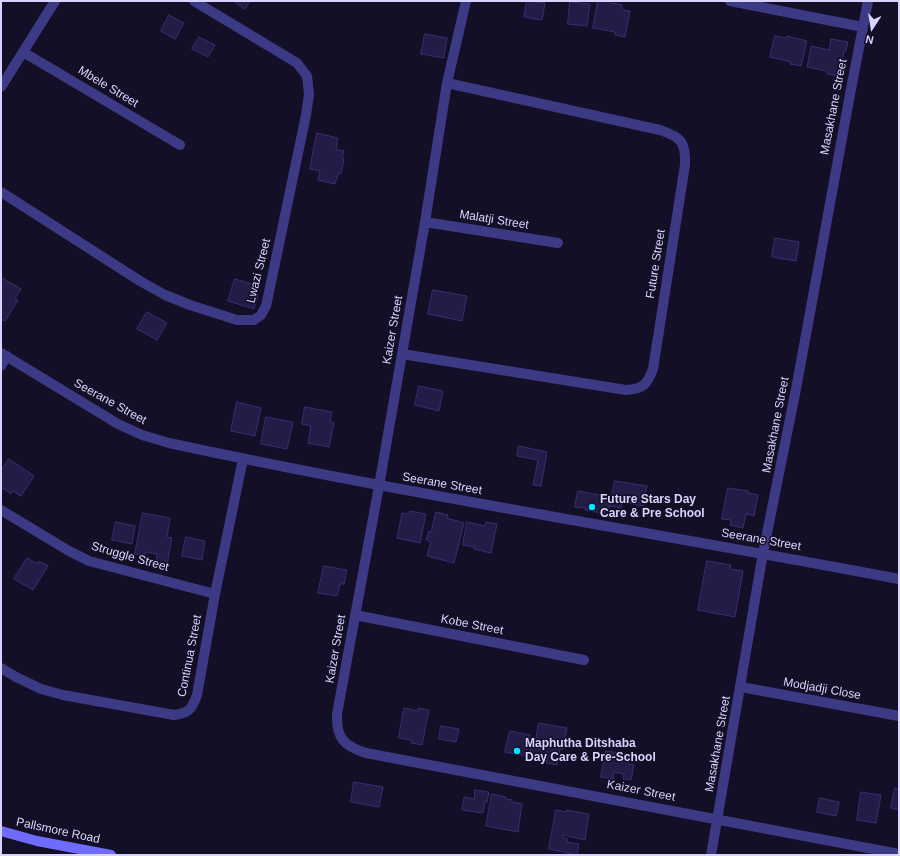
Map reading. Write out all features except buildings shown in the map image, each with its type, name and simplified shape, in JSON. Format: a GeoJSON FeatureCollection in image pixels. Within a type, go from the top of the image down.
{"type":"FeatureCollection","features":[{"type":"Feature","properties":{"kind":"street"},"geometry":{"type":"LineString","coordinates":[[1,87],[55,1]]}},
{"type":"Feature","properties":{"kind":"street","name":"Lwazi Street"},"geometry":{"type":"LineString","coordinates":[[1,192],[140,281],[165,295],[237,320],[254,320],[261,315],[266,306],[306,115],[309,94],[307,76],[297,63],[194,1]]}},
{"type":"Feature","properties":{"kind":"street","name":"Kaizer Street"},"geometry":{"type":"LineString","coordinates":[[466,1],[447,84],[426,222],[337,714],[336,723],[341,738],[355,750],[374,755],[899,854]]}},
{"type":"Feature","properties":{"kind":"street"},"geometry":{"type":"LineString","coordinates":[[730,1],[863,27]]}},
{"type":"Feature","properties":{"kind":"street","name":"Masakhane Street"},"geometry":{"type":"LineString","coordinates":[[711,855],[763,553],[796,389],[850,89],[868,1]]}},
{"type":"Feature","properties":{"kind":"street","name":"Mbele Street"},"geometry":{"type":"LineString","coordinates":[[23,52],[180,145]]}},
{"type":"Feature","properties":{"kind":"street","name":"Future Street"},"geometry":{"type":"LineString","coordinates":[[402,354],[626,390],[637,390],[644,386],[650,379],[653,369],[685,165],[684,144],[671,133],[660,130],[447,84]]}},
{"type":"Feature","properties":{"kind":"street","name":"Malatji Street"},"geometry":{"type":"LineString","coordinates":[[426,222],[558,243]]}},
{"type":"Feature","properties":{"kind":"street"},"geometry":{"type":"LineString","coordinates":[[1,366],[4,355]]}},
{"type":"Feature","properties":{"kind":"street","name":"Seerane Street"},"geometry":{"type":"LineString","coordinates":[[4,355],[118,424],[142,435],[170,443],[379,486],[763,553],[899,579]]}},
{"type":"Feature","properties":{"kind":"street","name":"Continua Street"},"geometry":{"type":"LineString","coordinates":[[1,668],[42,689],[63,695],[174,715],[183,714],[190,710],[197,695],[215,594],[243,459]]}},
{"type":"Feature","properties":{"kind":"street","name":"Struggle Street"},"geometry":{"type":"LineString","coordinates":[[1,510],[69,551],[89,561],[215,594]]}},
{"type":"Feature","properties":{"kind":"street","name":"Kobe Street"},"geometry":{"type":"LineString","coordinates":[[355,615],[584,660]]}},
{"type":"Feature","properties":{"kind":"street","name":"Modjadji Close"},"geometry":{"type":"LineString","coordinates":[[741,687],[899,716]]}},
{"type":"Feature","properties":{"kind":"street","name":"Pallsmore Road"},"geometry":{"type":"LineString","coordinates":[[1,832],[37,841],[111,855]]}},
{"type":"Feature","properties":{"kind":"place","name":"Future Stars Day Care & Pre School"},"geometry":{"type":"Point","coordinates":[592,507]}},
{"type":"Feature","properties":{"kind":"place","name":"Maphutha Ditshaba Day Care & Pre-School"},"geometry":{"type":"Point","coordinates":[517,751]}}]}
